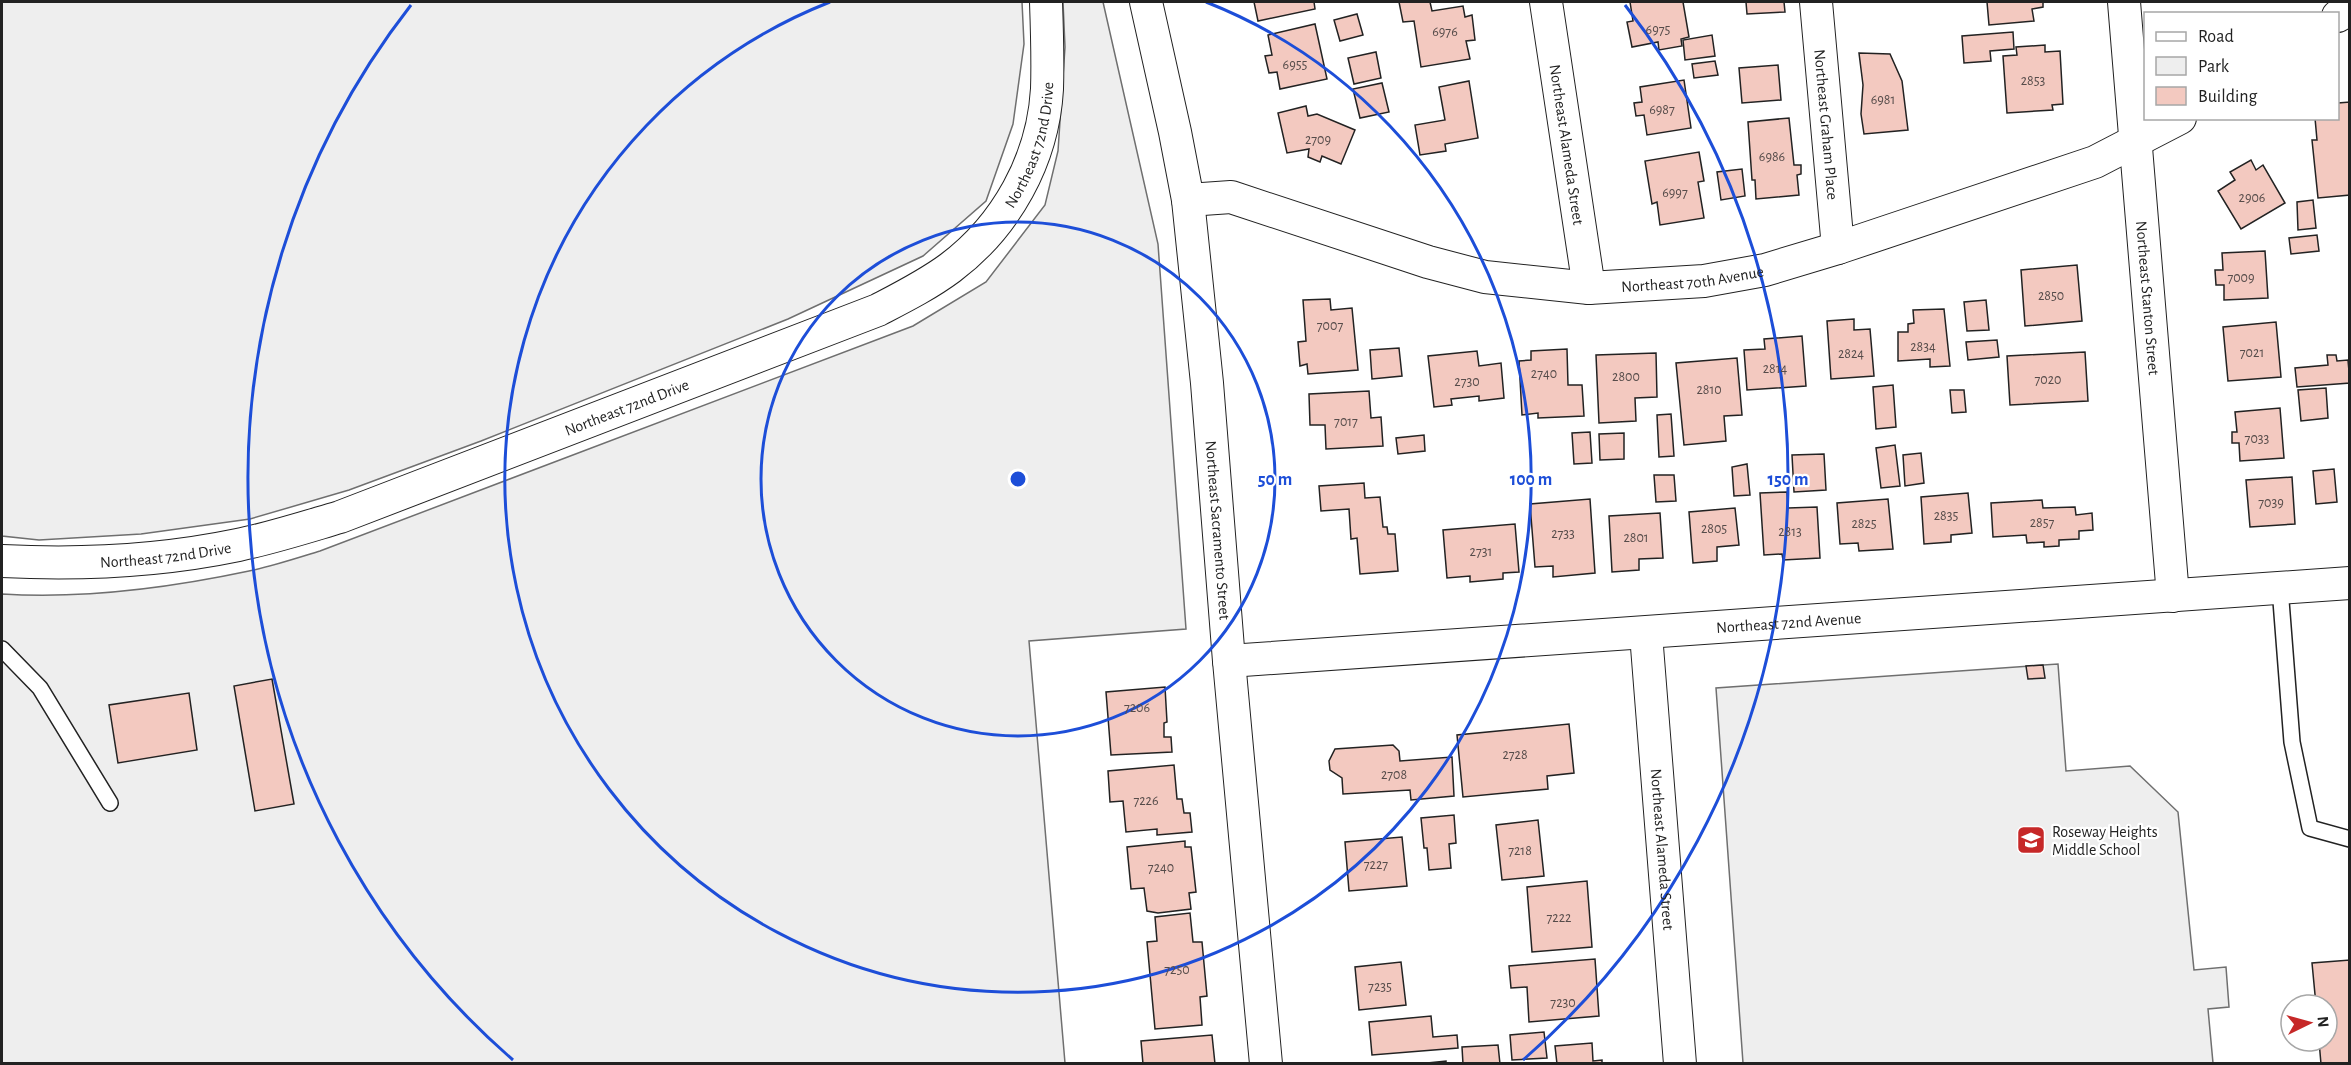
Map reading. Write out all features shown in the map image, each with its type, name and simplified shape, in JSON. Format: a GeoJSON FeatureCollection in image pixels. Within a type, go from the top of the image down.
{"type":"FeatureCollection","features":[{"type":"Feature","properties":{"kind":"street","name":"Northeast 72nd Drive"},"geometry":{"type":"LineString","coordinates":[[2,561],[85,562],[179,555],[238,545],[340,517],[878,310],[916,291],[974,248],[999,220],[1021,187],[1033,158],[1041,129],[1047,90],[1046,2]]}},
{"type":"Feature","properties":{"kind":"street","name":"Northeast Sacramento Street"},"geometry":{"type":"LineString","coordinates":[[1146,2],[1188,200],[1207,383],[1229,661],[1266,1064]]}},
{"type":"Feature","properties":{"kind":"street","name":"Northeast Alameda Street"},"geometry":{"type":"LineString","coordinates":[[1546,2],[1589,288]]}},
{"type":"Feature","properties":{"kind":"street","name":"Northeast Graham Place"},"geometry":{"type":"LineString","coordinates":[[1816,2],[1838,248]]}},
{"type":"Feature","properties":{"kind":"street","name":"Northeast Stanton Street"},"geometry":{"type":"LineString","coordinates":[[2124,2],[2173,596]]}},
{"type":"Feature","properties":{"kind":"street","name":"Northeast 70th Avenue"},"geometry":{"type":"LineString","coordinates":[[1188,200],[1232,196],[1428,262],[1485,277],[1589,288],[1704,281],[1765,270],[1838,248],[2094,162],[2176,120]]}},
{"type":"Feature","properties":{"kind":"street","name":"Northeast 72nd Avenue"},"geometry":{"type":"LineString","coordinates":[[1229,661],[1646,634],[2349,583]]}},
{"type":"Feature","properties":{"kind":"street","name":"Northeast Alameda Street"},"geometry":{"type":"LineString","coordinates":[[1646,634],[1680,1064]]}},
{"type":"Feature","properties":{"kind":"lane"},"geometry":{"type":"LineString","coordinates":[[2280,588],[2292,742],[2310,828],[2349,839]]}},
{"type":"Feature","properties":{"kind":"lane"},"geometry":{"type":"LineString","coordinates":[[2,649],[40,688],[110,803]]}},
{"type":"Feature","properties":{"kind":"green space"},"geometry":{"type":"Polygon","coordinates":[[[2,2],[1022,2],[1024,44],[1013,124],[986,201],[923,256],[788,319],[481,441],[349,490],[250,519],[141,534],[39,540],[2,536],[2,2]]]}},
{"type":"Feature","properties":{"kind":"green space"},"geometry":{"type":"Polygon","coordinates":[[[1063,2],[1103,2],[1158,244],[1186,629],[1029,641],[1065,1063],[2,1063],[2,594],[64,595],[126,591],[219,577],[285,562],[320,551],[913,326],[986,282],[1045,205],[1058,151],[1065,47],[1063,2]]]}},
{"type":"Feature","properties":{"kind":"green space","name":"Roseway Heights Middle School"},"geometry":{"type":"Polygon","coordinates":[[[2058,664],[2066,771],[2130,766],[2178,812],[2194,970],[2226,967],[2229,1007],[2208,1009],[2213,1063],[1743,1063],[1716,688],[2058,664]]]}},
{"type":"Feature","properties":{"kind":"building"},"geometry":{"type":"Polygon","coordinates":[[[1254,2],[1314,2],[1315,9],[1258,21],[1254,2]]]}},
{"type":"Feature","properties":{"kind":"building"},"geometry":{"type":"Polygon","coordinates":[[[1399,2],[1430,2],[1432,11],[1463,6],[1465,17],[1472,15],[1475,40],[1466,41],[1470,59],[1421,67],[1414,21],[1403,22],[1399,2]]]}},
{"type":"Feature","properties":{"kind":"building"},"geometry":{"type":"Polygon","coordinates":[[[1630,2],[1683,2],[1689,37],[1681,39],[1682,46],[1659,50],[1658,42],[1632,47],[1627,22],[1633,21],[1630,2]]]}},
{"type":"Feature","properties":{"kind":"building"},"geometry":{"type":"Polygon","coordinates":[[[1746,2],[1784,2],[1785,12],[1747,14],[1746,2]]]}},
{"type":"Feature","properties":{"kind":"building"},"geometry":{"type":"Polygon","coordinates":[[[1987,2],[2043,2],[2043,7],[2032,9],[2034,21],[1989,25],[1987,2]]]}},
{"type":"Feature","properties":{"kind":"building"},"geometry":{"type":"Polygon","coordinates":[[[1357,14],[1363,35],[1340,41],[1334,20],[1357,14]]]}},
{"type":"Feature","properties":{"kind":"building"},"geometry":{"type":"Polygon","coordinates":[[[1315,24],[1327,79],[1280,89],[1277,72],[1269,73],[1265,56],[1272,55],[1268,35],[1315,24]]]}},
{"type":"Feature","properties":{"kind":"building"},"geometry":{"type":"Polygon","coordinates":[[[2013,32],[2014,49],[1990,51],[1991,61],[1964,63],[1962,36],[2013,32]]]}},
{"type":"Feature","properties":{"kind":"building"},"geometry":{"type":"Polygon","coordinates":[[[1712,35],[1715,56],[1685,60],[1683,40],[1712,35]]]}},
{"type":"Feature","properties":{"kind":"building"},"geometry":{"type":"Polygon","coordinates":[[[2045,45],[2045,52],[2060,51],[2063,104],[2052,105],[2053,110],[2007,113],[2003,56],[2017,55],[2016,47],[2045,45]]]}},
{"type":"Feature","properties":{"kind":"building"},"geometry":{"type":"Polygon","coordinates":[[[1376,52],[1381,78],[1354,84],[1348,58],[1376,52]]]}},
{"type":"Feature","properties":{"kind":"building"},"geometry":{"type":"Polygon","coordinates":[[[1859,53],[1890,54],[1902,81],[1908,130],[1864,134],[1861,114],[1863,85],[1859,53]]]}},
{"type":"Feature","properties":{"kind":"building"},"geometry":{"type":"Polygon","coordinates":[[[1715,61],[1718,75],[1694,78],[1692,64],[1715,61]]]}},
{"type":"Feature","properties":{"kind":"building"},"geometry":{"type":"Polygon","coordinates":[[[1778,65],[1781,100],[1742,103],[1739,68],[1778,65]]]}},
{"type":"Feature","properties":{"kind":"building"},"geometry":{"type":"Polygon","coordinates":[[[1684,80],[1691,128],[1647,135],[1644,115],[1636,116],[1634,103],[1642,102],[1640,87],[1684,80]]]}},
{"type":"Feature","properties":{"kind":"building"},"geometry":{"type":"Polygon","coordinates":[[[1469,81],[1478,138],[1445,144],[1446,151],[1420,155],[1415,125],[1445,120],[1439,87],[1469,81]]]}},
{"type":"Feature","properties":{"kind":"building"},"geometry":{"type":"Polygon","coordinates":[[[1382,83],[1389,112],[1360,118],[1353,89],[1382,83]]]}},
{"type":"Feature","properties":{"kind":"building"},"geometry":{"type":"Polygon","coordinates":[[[2350,102],[2350,195],[2318,198],[2312,140],[2317,140],[2315,120],[2339,120],[2339,103],[2350,102]]]}},
{"type":"Feature","properties":{"kind":"building"},"geometry":{"type":"Polygon","coordinates":[[[1306,106],[1308,116],[1317,114],[1355,130],[1341,164],[1322,156],[1320,162],[1308,157],[1309,149],[1287,153],[1278,113],[1306,106]]]}},
{"type":"Feature","properties":{"kind":"building"},"geometry":{"type":"Polygon","coordinates":[[[1789,118],[1794,165],[1801,165],[1801,174],[1797,175],[1799,195],[1756,199],[1755,180],[1752,180],[1748,122],[1789,118]]]}},
{"type":"Feature","properties":{"kind":"building"},"geometry":{"type":"Polygon","coordinates":[[[1699,152],[1704,181],[1698,182],[1704,218],[1660,225],[1657,202],[1652,204],[1645,161],[1699,152]]]}},
{"type":"Feature","properties":{"kind":"building"},"geometry":{"type":"Polygon","coordinates":[[[2251,160],[2256,170],[2263,165],[2285,203],[2241,229],[2218,191],[2235,180],[2230,172],[2251,160]]]}},
{"type":"Feature","properties":{"kind":"building"},"geometry":{"type":"Polygon","coordinates":[[[1742,169],[1745,196],[1721,200],[1717,172],[1742,169]]]}},
{"type":"Feature","properties":{"kind":"building"},"geometry":{"type":"Polygon","coordinates":[[[2313,200],[2316,228],[2298,230],[2297,202],[2313,200]]]}},
{"type":"Feature","properties":{"kind":"building"},"geometry":{"type":"Polygon","coordinates":[[[2317,235],[2319,251],[2291,254],[2289,238],[2317,235]]]}},
{"type":"Feature","properties":{"kind":"building"},"geometry":{"type":"Polygon","coordinates":[[[2265,251],[2268,298],[2224,300],[2224,285],[2216,285],[2215,270],[2223,270],[2222,253],[2265,251]]]}},
{"type":"Feature","properties":{"kind":"building"},"geometry":{"type":"Polygon","coordinates":[[[2077,265],[2082,321],[2025,326],[2021,270],[2077,265]]]}},
{"type":"Feature","properties":{"kind":"building"},"geometry":{"type":"Polygon","coordinates":[[[1330,299],[1331,310],[1352,308],[1358,370],[1308,374],[1307,364],[1300,366],[1298,342],[1306,341],[1303,300],[1330,299]]]}},
{"type":"Feature","properties":{"kind":"building"},"geometry":{"type":"Polygon","coordinates":[[[1986,300],[1989,330],[1967,331],[1964,302],[1986,300]]]}},
{"type":"Feature","properties":{"kind":"building"},"geometry":{"type":"Polygon","coordinates":[[[1944,309],[1950,366],[1930,367],[1930,359],[1898,361],[1898,332],[1908,332],[1908,324],[1914,323],[1913,310],[1944,309]]]}},
{"type":"Feature","properties":{"kind":"building"},"geometry":{"type":"Polygon","coordinates":[[[1854,319],[1854,330],[1870,329],[1874,376],[1831,379],[1827,321],[1854,319]]]}},
{"type":"Feature","properties":{"kind":"building"},"geometry":{"type":"Polygon","coordinates":[[[2276,322],[2281,377],[2228,381],[2223,327],[2276,322]]]}},
{"type":"Feature","properties":{"kind":"building"},"geometry":{"type":"Polygon","coordinates":[[[1802,336],[1806,386],[1747,390],[1744,350],[1765,349],[1764,339],[1802,336]]]}},
{"type":"Feature","properties":{"kind":"building"},"geometry":{"type":"Polygon","coordinates":[[[1997,340],[1999,357],[1968,360],[1966,342],[1997,340]]]}},
{"type":"Feature","properties":{"kind":"building"},"geometry":{"type":"Polygon","coordinates":[[[1399,348],[1402,376],[1372,379],[1370,350],[1399,348]]]}},
{"type":"Feature","properties":{"kind":"building"},"geometry":{"type":"Polygon","coordinates":[[[1567,349],[1568,385],[1582,385],[1584,416],[1538,418],[1538,413],[1522,415],[1519,361],[1531,360],[1531,351],[1567,349]]]}},
{"type":"Feature","properties":{"kind":"building"},"geometry":{"type":"Polygon","coordinates":[[[1477,351],[1479,366],[1501,363],[1504,398],[1479,401],[1479,396],[1451,399],[1452,405],[1434,407],[1428,356],[1477,351]]]}},
{"type":"Feature","properties":{"kind":"building"},"geometry":{"type":"Polygon","coordinates":[[[2085,352],[2088,401],[2010,405],[2007,356],[2085,352]]]}},
{"type":"Feature","properties":{"kind":"building"},"geometry":{"type":"Polygon","coordinates":[[[1656,353],[1657,397],[1635,398],[1636,421],[1599,423],[1596,355],[1656,353]]]}},
{"type":"Feature","properties":{"kind":"building"},"geometry":{"type":"Polygon","coordinates":[[[2327,355],[2336,355],[2337,361],[2348,360],[2350,383],[2297,387],[2295,368],[2328,365],[2327,355]]]}},
{"type":"Feature","properties":{"kind":"building"},"geometry":{"type":"Polygon","coordinates":[[[1737,358],[1742,415],[1724,416],[1726,441],[1684,445],[1676,363],[1737,358]]]}},
{"type":"Feature","properties":{"kind":"building"},"geometry":{"type":"Polygon","coordinates":[[[1893,385],[1896,427],[1876,429],[1873,387],[1893,385]]]}},
{"type":"Feature","properties":{"kind":"building"},"geometry":{"type":"Polygon","coordinates":[[[2326,388],[2328,418],[2301,421],[2298,390],[2326,388]]]}},
{"type":"Feature","properties":{"kind":"building"},"geometry":{"type":"Polygon","coordinates":[[[1950,390],[1964,390],[1966,412],[1952,413],[1950,390]]]}},
{"type":"Feature","properties":{"kind":"building"},"geometry":{"type":"Polygon","coordinates":[[[1369,391],[1371,418],[1381,417],[1383,446],[1326,449],[1325,425],[1310,425],[1309,394],[1369,391]]]}},
{"type":"Feature","properties":{"kind":"building"},"geometry":{"type":"Polygon","coordinates":[[[2280,408],[2284,458],[2240,461],[2239,443],[2232,443],[2232,432],[2237,432],[2235,412],[2280,408]]]}},
{"type":"Feature","properties":{"kind":"building"},"geometry":{"type":"Polygon","coordinates":[[[1671,414],[1674,456],[1659,457],[1657,415],[1671,414]]]}},
{"type":"Feature","properties":{"kind":"building"},"geometry":{"type":"Polygon","coordinates":[[[1590,432],[1592,463],[1574,464],[1572,433],[1590,432]]]}},
{"type":"Feature","properties":{"kind":"building"},"geometry":{"type":"Polygon","coordinates":[[[1624,433],[1624,459],[1600,460],[1599,434],[1624,433]]]}},
{"type":"Feature","properties":{"kind":"building"},"geometry":{"type":"Polygon","coordinates":[[[1424,435],[1425,451],[1398,454],[1396,438],[1424,435]]]}},
{"type":"Feature","properties":{"kind":"building"},"geometry":{"type":"Polygon","coordinates":[[[1895,445],[1900,486],[1881,488],[1876,448],[1895,445]]]}},
{"type":"Feature","properties":{"kind":"building"},"geometry":{"type":"Polygon","coordinates":[[[1921,453],[1924,483],[1905,486],[1903,455],[1921,453]]]}},
{"type":"Feature","properties":{"kind":"building"},"geometry":{"type":"Polygon","coordinates":[[[1824,454],[1826,490],[1794,492],[1792,455],[1824,454]]]}},
{"type":"Feature","properties":{"kind":"building"},"geometry":{"type":"Polygon","coordinates":[[[1747,464],[1750,495],[1734,496],[1732,467],[1747,464]]]}},
{"type":"Feature","properties":{"kind":"building"},"geometry":{"type":"Polygon","coordinates":[[[2334,469],[2337,502],[2316,504],[2313,471],[2334,469]]]}},
{"type":"Feature","properties":{"kind":"building"},"geometry":{"type":"Polygon","coordinates":[[[1654,475],[1674,475],[1676,501],[1656,502],[1654,475]]]}},
{"type":"Feature","properties":{"kind":"building"},"geometry":{"type":"Polygon","coordinates":[[[2292,477],[2295,524],[2250,527],[2246,480],[2292,477]]]}},
{"type":"Feature","properties":{"kind":"building"},"geometry":{"type":"Polygon","coordinates":[[[1364,483],[1365,498],[1380,497],[1383,527],[1387,527],[1388,534],[1395,534],[1398,571],[1360,574],[1357,538],[1351,539],[1349,509],[1321,511],[1319,486],[1364,483]]]}},
{"type":"Feature","properties":{"kind":"building"},"geometry":{"type":"Polygon","coordinates":[[[1787,492],[1788,508],[1817,507],[1820,558],[1783,560],[1782,554],[1764,555],[1760,493],[1787,492]]]}},
{"type":"Feature","properties":{"kind":"building"},"geometry":{"type":"Polygon","coordinates":[[[1968,493],[1972,533],[1951,535],[1951,542],[1924,544],[1921,497],[1968,493]]]}},
{"type":"Feature","properties":{"kind":"building"},"geometry":{"type":"Polygon","coordinates":[[[1590,499],[1595,573],[1553,577],[1553,566],[1535,567],[1530,504],[1590,499]]]}},
{"type":"Feature","properties":{"kind":"building"},"geometry":{"type":"Polygon","coordinates":[[[1888,499],[1893,549],[1859,551],[1858,543],[1840,544],[1837,503],[1888,499]]]}},
{"type":"Feature","properties":{"kind":"building"},"geometry":{"type":"Polygon","coordinates":[[[2042,500],[2043,508],[2075,507],[2076,515],[2092,513],[2093,530],[2079,531],[2079,539],[2059,540],[2059,546],[2044,547],[2044,542],[2027,543],[2026,535],[1993,537],[1991,503],[2042,500]]]}},
{"type":"Feature","properties":{"kind":"building"},"geometry":{"type":"Polygon","coordinates":[[[1735,508],[1739,545],[1717,547],[1717,561],[1693,563],[1689,512],[1735,508]]]}},
{"type":"Feature","properties":{"kind":"building"},"geometry":{"type":"Polygon","coordinates":[[[1660,513],[1663,558],[1639,559],[1639,570],[1612,572],[1609,516],[1660,513]]]}},
{"type":"Feature","properties":{"kind":"building"},"geometry":{"type":"Polygon","coordinates":[[[1515,524],[1519,572],[1503,573],[1503,579],[1470,582],[1470,576],[1447,578],[1443,530],[1515,524]]]}},
{"type":"Feature","properties":{"kind":"building"},"geometry":{"type":"Polygon","coordinates":[[[2043,665],[2045,678],[2028,679],[2026,666],[2043,665]]]}},
{"type":"Feature","properties":{"kind":"building"},"geometry":{"type":"Polygon","coordinates":[[[272,679],[294,804],[255,811],[234,686],[272,679]]]}},
{"type":"Feature","properties":{"kind":"building"},"geometry":{"type":"Polygon","coordinates":[[[1165,687],[1167,722],[1164,723],[1164,737],[1171,737],[1172,752],[1111,755],[1106,692],[1165,687]]]}},
{"type":"Feature","properties":{"kind":"building"},"geometry":{"type":"Polygon","coordinates":[[[189,693],[197,750],[118,763],[109,705],[189,693]]]}},
{"type":"Feature","properties":{"kind":"building"},"geometry":{"type":"Polygon","coordinates":[[[1569,724],[1574,773],[1547,776],[1548,789],[1463,797],[1457,735],[1569,724]]]}},
{"type":"Feature","properties":{"kind":"building"},"geometry":{"type":"Polygon","coordinates":[[[1393,745],[1399,751],[1400,761],[1452,757],[1454,796],[1411,800],[1410,790],[1343,794],[1342,778],[1330,770],[1329,761],[1335,749],[1393,745]]]}},
{"type":"Feature","properties":{"kind":"building"},"geometry":{"type":"Polygon","coordinates":[[[1174,765],[1177,799],[1182,799],[1184,813],[1190,813],[1192,832],[1157,835],[1157,829],[1126,832],[1123,801],[1110,802],[1108,771],[1174,765]]]}},
{"type":"Feature","properties":{"kind":"building"},"geometry":{"type":"Polygon","coordinates":[[[1454,815],[1456,843],[1449,844],[1451,868],[1429,870],[1421,818],[1454,815]]]}},
{"type":"Feature","properties":{"kind":"building"},"geometry":{"type":"Polygon","coordinates":[[[1538,820],[1544,876],[1502,880],[1496,825],[1538,820]]]}},
{"type":"Feature","properties":{"kind":"building"},"geometry":{"type":"Polygon","coordinates":[[[1402,837],[1407,886],[1349,891],[1345,842],[1402,837]]]}},
{"type":"Feature","properties":{"kind":"building"},"geometry":{"type":"Polygon","coordinates":[[[1185,841],[1185,847],[1191,847],[1196,892],[1189,893],[1191,909],[1158,913],[1147,911],[1144,888],[1131,889],[1127,847],[1185,841]]]}},
{"type":"Feature","properties":{"kind":"building"},"geometry":{"type":"Polygon","coordinates":[[[1587,881],[1592,947],[1532,952],[1527,887],[1587,881]]]}},
{"type":"Feature","properties":{"kind":"building"},"geometry":{"type":"Polygon","coordinates":[[[1190,913],[1193,942],[1202,942],[1207,996],[1200,997],[1202,1025],[1155,1029],[1147,942],[1157,941],[1155,917],[1190,913]]]}},
{"type":"Feature","properties":{"kind":"building"},"geometry":{"type":"Polygon","coordinates":[[[1595,959],[1599,1016],[1529,1022],[1527,987],[1511,988],[1509,966],[1595,959]]]}},
{"type":"Feature","properties":{"kind":"building"},"geometry":{"type":"Polygon","coordinates":[[[2350,960],[2350,1064],[2321,1064],[2320,1053],[2339,1053],[2339,993],[2315,993],[2312,963],[2350,960]]]}},
{"type":"Feature","properties":{"kind":"building"},"geometry":{"type":"Polygon","coordinates":[[[1401,962],[1406,1005],[1359,1010],[1355,967],[1401,962]]]}},
{"type":"Feature","properties":{"kind":"building"},"geometry":{"type":"Polygon","coordinates":[[[1431,1016],[1433,1037],[1457,1035],[1458,1048],[1372,1055],[1369,1022],[1431,1016]]]}},
{"type":"Feature","properties":{"kind":"building"},"geometry":{"type":"Polygon","coordinates":[[[1544,1032],[1547,1058],[1512,1060],[1510,1035],[1544,1032]]]}},
{"type":"Feature","properties":{"kind":"building"},"geometry":{"type":"Polygon","coordinates":[[[1212,1035],[1215,1064],[1143,1064],[1141,1041],[1212,1035]]]}},
{"type":"Feature","properties":{"kind":"building"},"geometry":{"type":"Polygon","coordinates":[[[1592,1043],[1593,1061],[1602,1060],[1602,1064],[1557,1064],[1555,1046],[1592,1043]]]}},
{"type":"Feature","properties":{"kind":"building"},"geometry":{"type":"Polygon","coordinates":[[[1498,1045],[1500,1064],[1463,1064],[1462,1047],[1498,1045]]]}},
{"type":"Feature","properties":{"kind":"building"},"geometry":{"type":"Polygon","coordinates":[[[1446,1061],[1446,1064],[1417,1064],[1446,1061]]]}},
{"type":"Feature","properties":{"kind":"place","name":"Roseway Heights Middle School"},"geometry":{"type":"Point","coordinates":[2031,840]}}]}
